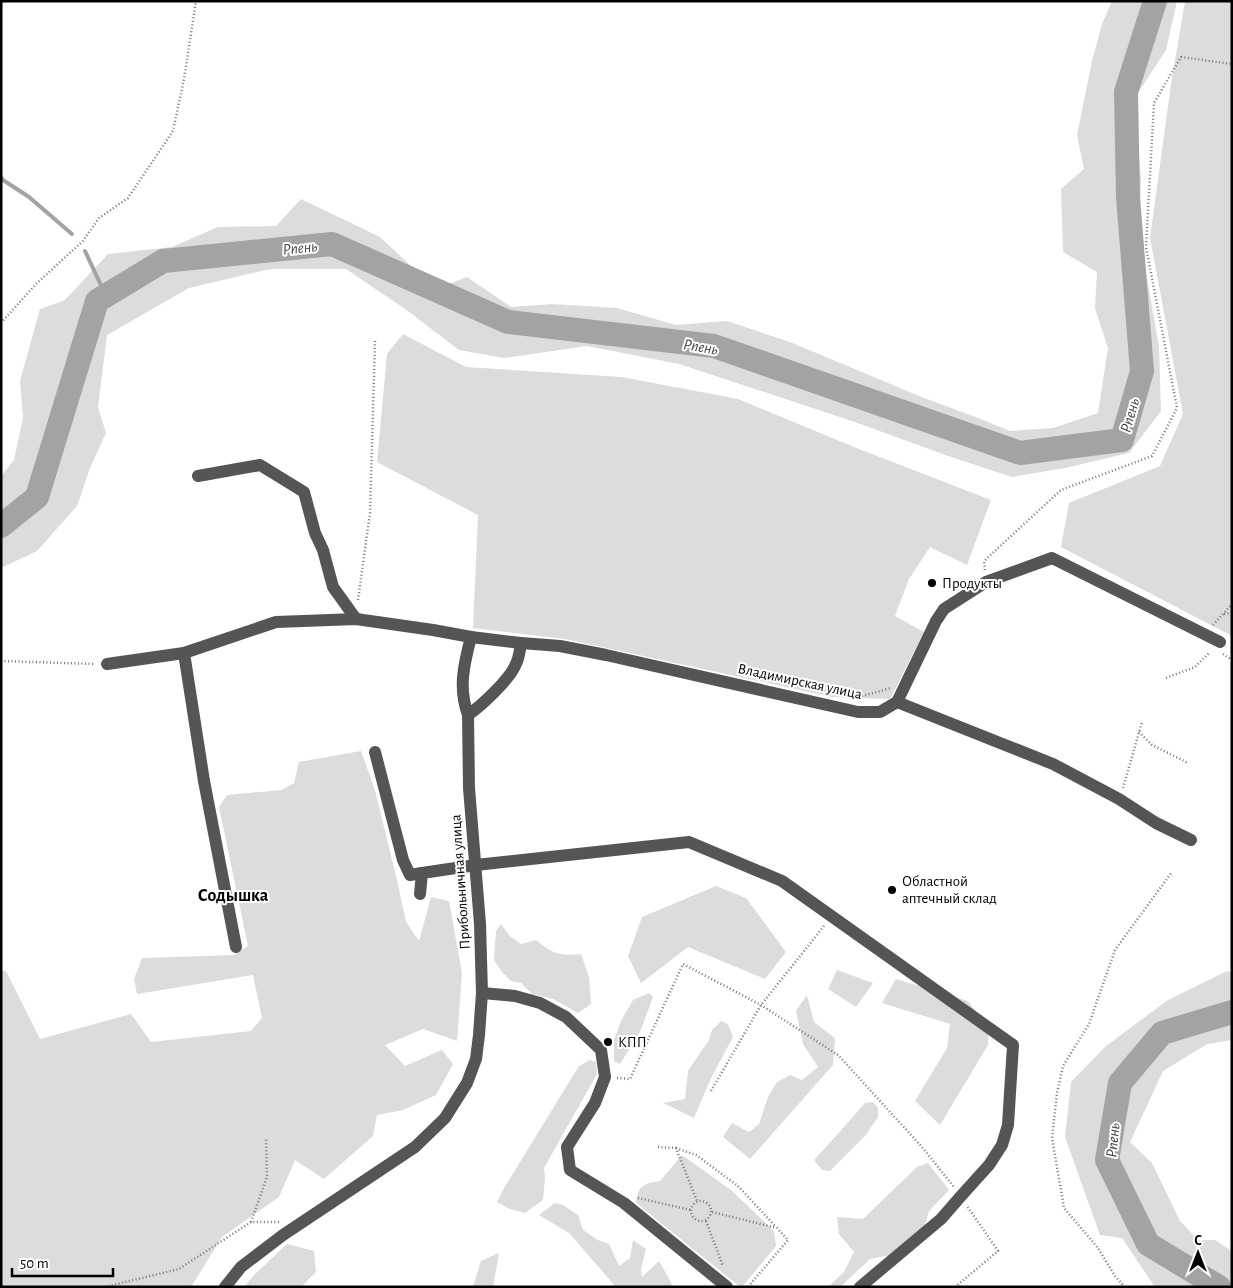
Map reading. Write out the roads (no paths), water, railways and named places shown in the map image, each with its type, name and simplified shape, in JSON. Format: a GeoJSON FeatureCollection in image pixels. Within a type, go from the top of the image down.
{"type":"FeatureCollection","features":[{"type":"Feature","properties":{"kind":"street"},"geometry":{"type":"LineString","coordinates":[[198,476],[260,465],[304,492],[333,587],[356,619]]}},
{"type":"Feature","properties":{"kind":"street"},"geometry":{"type":"LineString","coordinates":[[1191,840],[1156,823],[1119,799],[1053,764],[897,702],[936,621],[944,609],[986,582],[1052,558],[1220,642]]}},
{"type":"Feature","properties":{"kind":"street"},"geometry":{"type":"LineString","coordinates":[[107,664],[184,653],[276,622],[356,619],[470,637]]}},
{"type":"Feature","properties":{"kind":"street","name":"Владимирская улица"},"geometry":{"type":"LineString","coordinates":[[470,637],[560,646],[597,653],[858,712],[880,712],[897,702]]}},
{"type":"Feature","properties":{"kind":"street","name":"Прибольничная улица"},"geometry":{"type":"LineString","coordinates":[[225,1287],[241,1267],[296,1226],[415,1147],[445,1118],[467,1083],[476,1059],[482,993],[480,924],[469,788],[468,715],[464,705],[461,682],[470,637]]}},
{"type":"Feature","properties":{"kind":"street"},"geometry":{"type":"LineString","coordinates":[[468,715],[509,676],[515,667],[521,643]]}},
{"type":"Feature","properties":{"kind":"street"},"geometry":{"type":"LineString","coordinates":[[184,653],[204,781],[236,947]]}},
{"type":"Feature","properties":{"kind":"street"},"geometry":{"type":"LineString","coordinates":[[375,752],[403,860],[410,875],[476,865],[689,842],[782,882],[1013,1045],[1008,1124],[1002,1146],[989,1166],[941,1219],[860,1287]]}},
{"type":"Feature","properties":{"kind":"street"},"geometry":{"type":"LineString","coordinates":[[420,894],[422,873]]}},
{"type":"Feature","properties":{"kind":"street"},"geometry":{"type":"LineString","coordinates":[[482,993],[515,996],[540,1003],[566,1017],[601,1050],[605,1077],[595,1103],[567,1147],[570,1170],[624,1203],[727,1287]]}},
{"type":"Feature","properties":{"kind":"waterway","name":"Рпень"},"geometry":{"type":"LineString","coordinates":[[1,526],[37,497],[97,301],[163,261],[332,244],[508,322],[714,346],[1020,453],[1122,440],[1142,371],[1128,197],[1126,92],[1155,1]]}},
{"type":"Feature","properties":{"kind":"waterway"},"geometry":{"type":"LineString","coordinates":[[1,177],[29,197],[72,234]]}},
{"type":"Feature","properties":{"kind":"waterway"},"geometry":{"type":"LineString","coordinates":[[85,251],[106,296]]}},
{"type":"Feature","properties":{"kind":"waterway","name":"Рпень"},"geometry":{"type":"LineString","coordinates":[[1219,1287],[1148,1244],[1107,1160],[1120,1083],[1162,1033],[1232,1012]]}},
{"type":"Feature","properties":{"kind":"place","name":"Продукты"},"geometry":{"type":"Point","coordinates":[932,583]}},
{"type":"Feature","properties":{"kind":"place","name":"Областной аптечный склад"},"geometry":{"type":"Point","coordinates":[892,890]}},
{"type":"Feature","properties":{"kind":"place","name":"КПП"},"geometry":{"type":"Point","coordinates":[608,1042]}},
{"type":"Feature","properties":{"kind":"district","name":"Содышка"},"geometry":{"type":"Point","coordinates":[233,895]}}]}
